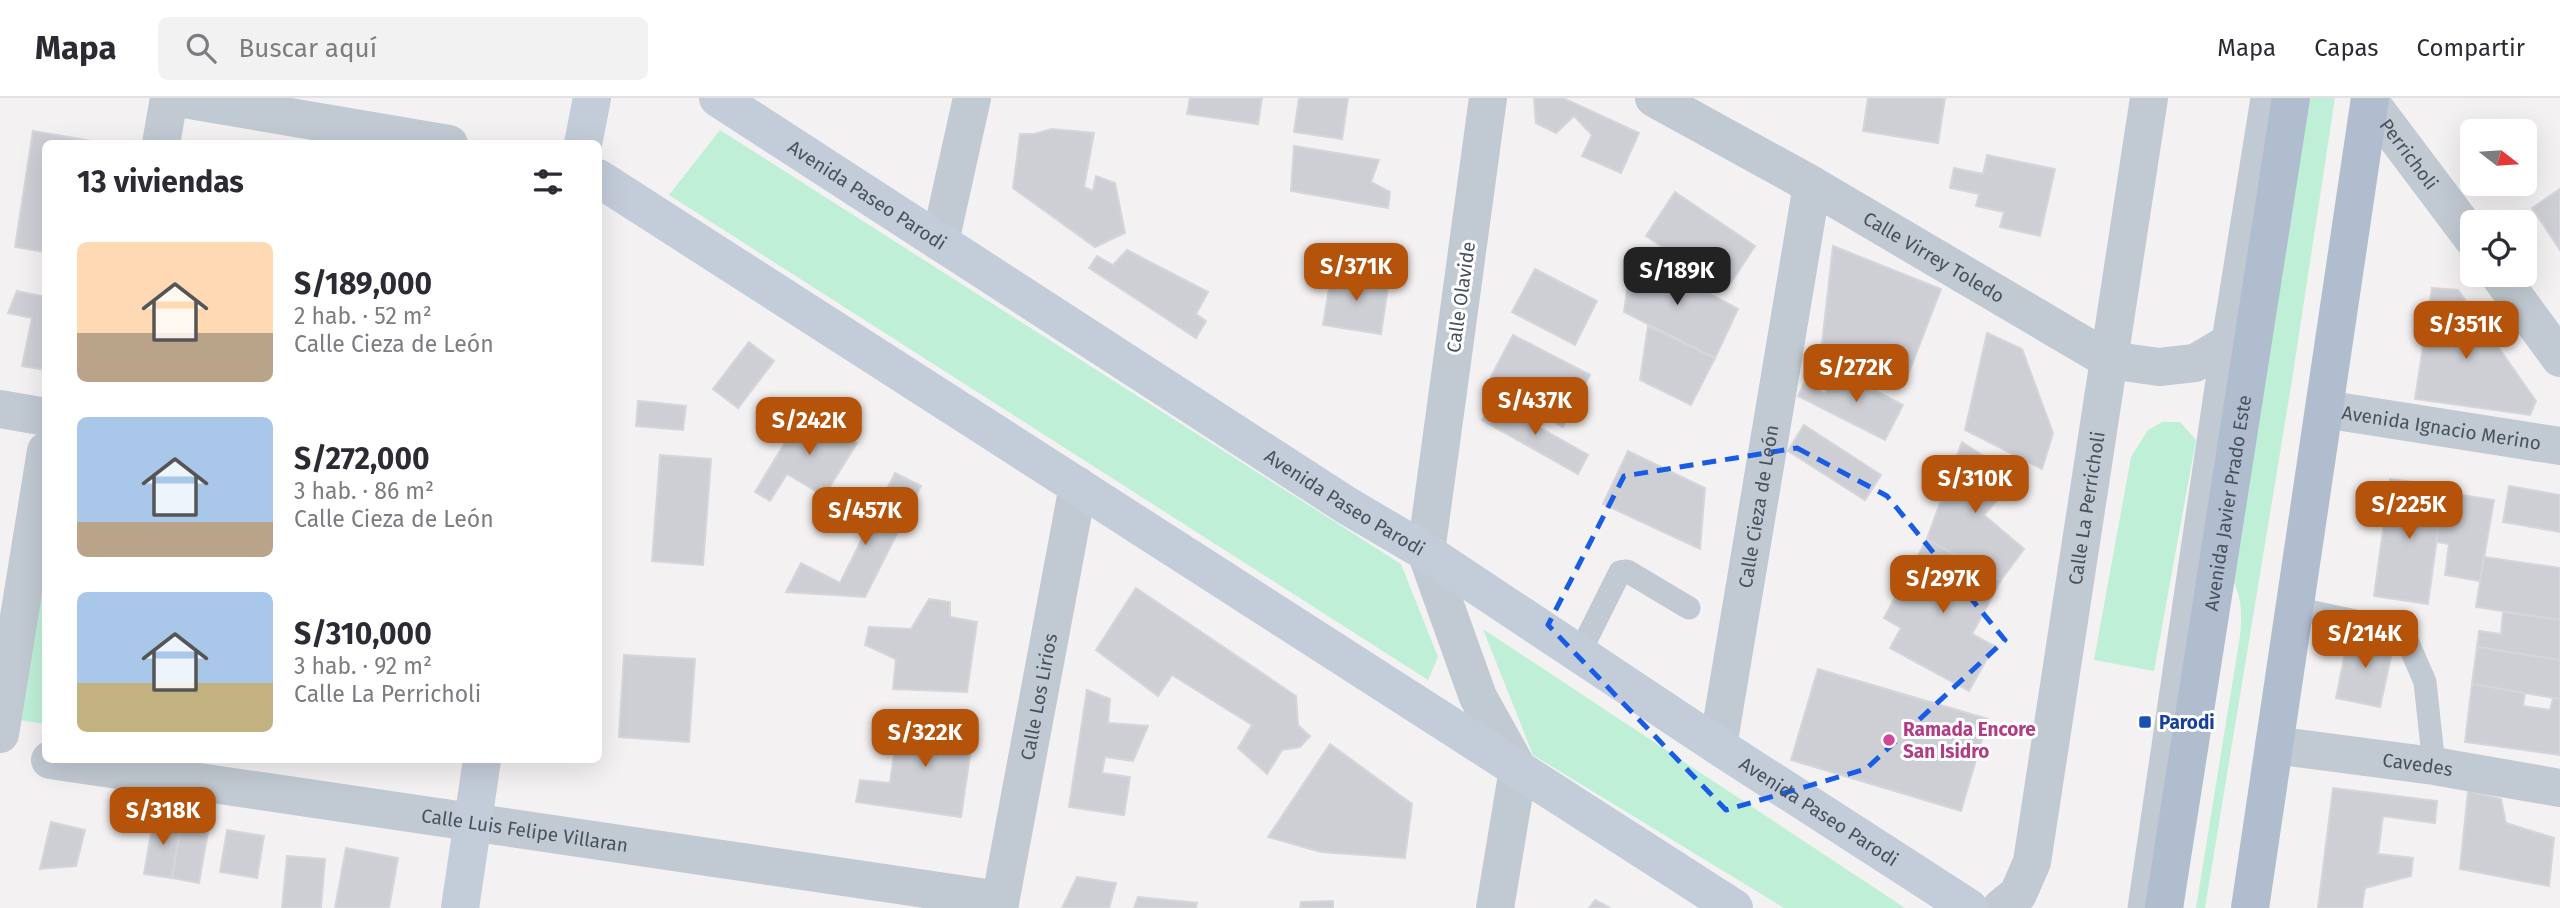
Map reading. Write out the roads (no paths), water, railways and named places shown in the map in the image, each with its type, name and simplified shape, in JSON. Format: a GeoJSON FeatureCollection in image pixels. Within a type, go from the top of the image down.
{"type":"FeatureCollection","features":[{"type":"Feature","properties":{"kind":"main road","name":"Avenida Javier Prado Este"},"geometry":{"type":"LineString","coordinates":[[2164,908],[2291,98]]}},
{"type":"Feature","properties":{"kind":"main road"},"geometry":{"type":"LineString","coordinates":[[2250,908],[2370,100]]}},
{"type":"Feature","properties":{"kind":"street"},"geometry":{"type":"LineString","coordinates":[[162,140],[169,98]]}},
{"type":"Feature","properties":{"kind":"street"},"geometry":{"type":"LineString","coordinates":[[178,98],[425,140]]}},
{"type":"Feature","properties":{"kind":"street"},"geometry":{"type":"LineString","coordinates":[[584,140],[592,98]]}},
{"type":"Feature","properties":{"kind":"street","name":"Avenida Paseo Parodi"},"geometry":{"type":"LineString","coordinates":[[718,98],[1346,505],[1426,552],[1718,746],[1969,908]]}},
{"type":"Feature","properties":{"kind":"street"},"geometry":{"type":"LineString","coordinates":[[940,242],[972,98]]}},
{"type":"Feature","properties":{"kind":"street","name":"Calle Olavide"},"geometry":{"type":"LineString","coordinates":[[1488,98],[1426,552],[1478,697],[1518,769]]}},
{"type":"Feature","properties":{"kind":"street","name":"Calle Virrey Toledo"},"geometry":{"type":"LineString","coordinates":[[1654,98],[1812,185],[2109,360],[2159,367],[2195,363],[2222,347]]}},
{"type":"Feature","properties":{"kind":"street","name":"Calle La Perricholi"},"geometry":{"type":"LineString","coordinates":[[2001,908],[2018,894],[2032,862],[2149,98]]}},
{"type":"Feature","properties":{"kind":"street","name":"Perricholi"},"geometry":{"type":"LineString","coordinates":[[2370,100],[2460,222]]}},
{"type":"Feature","properties":{"kind":"street"},"geometry":{"type":"LineString","coordinates":[[602,181],[1734,908]]}},
{"type":"Feature","properties":{"kind":"street","name":"Calle Cieza de León"},"geometry":{"type":"LineString","coordinates":[[1718,746],[1812,185]]}},
{"type":"Feature","properties":{"kind":"street"},"geometry":{"type":"LineString","coordinates":[[2508,287],[2560,358]]}},
{"type":"Feature","properties":{"kind":"street"},"geometry":{"type":"LineString","coordinates":[[0,409],[42,416]]}},
{"type":"Feature","properties":{"kind":"street","name":"Avenida Ignacio Merino"},"geometry":{"type":"LineString","coordinates":[[2324,409],[2560,446]]}},
{"type":"Feature","properties":{"kind":"street"},"geometry":{"type":"LineString","coordinates":[[0,734],[42,476]]}},
{"type":"Feature","properties":{"kind":"street","name":"Calle Los Lirios"},"geometry":{"type":"LineString","coordinates":[[999,904],[1078,486]]}},
{"type":"Feature","properties":{"kind":"street","name":"Cavedes"},"geometry":{"type":"LineString","coordinates":[[2274,745],[2434,766],[2560,788]]}},
{"type":"Feature","properties":{"kind":"street","name":"Calle Luis Felipe Villaran"},"geometry":{"type":"LineString","coordinates":[[0,752],[42,758]]}},
{"type":"Feature","properties":{"kind":"street","name":"Calle Luis Felipe Villaran"},"geometry":{"type":"LineString","coordinates":[[74,763],[999,904]]}},
{"type":"Feature","properties":{"kind":"street"},"geometry":{"type":"LineString","coordinates":[[460,908],[482,763]]}},
{"type":"Feature","properties":{"kind":"street"},"geometry":{"type":"LineString","coordinates":[[1495,908],[1518,769]]}},
{"type":"Feature","properties":{"kind":"lane"},"geometry":{"type":"LineString","coordinates":[[2139,908],[2222,347],[2262,98]]}},
{"type":"Feature","properties":{"kind":"lane"},"geometry":{"type":"LineString","coordinates":[[1579,653],[1620,572],[1627,571],[1689,608]]}},
{"type":"Feature","properties":{"kind":"lane"},"geometry":{"type":"LineString","coordinates":[[2294,608],[2403,631],[2425,682],[2434,766]]}},
{"type":"Feature","properties":{"kind":"place","name":"Parodi"},"geometry":{"type":"Point","coordinates":[2145,722]}},
{"type":"Feature","properties":{"kind":"place","name":"Ramada Encore San Isidro"},"geometry":{"type":"Point","coordinates":[1889,740]}}]}
